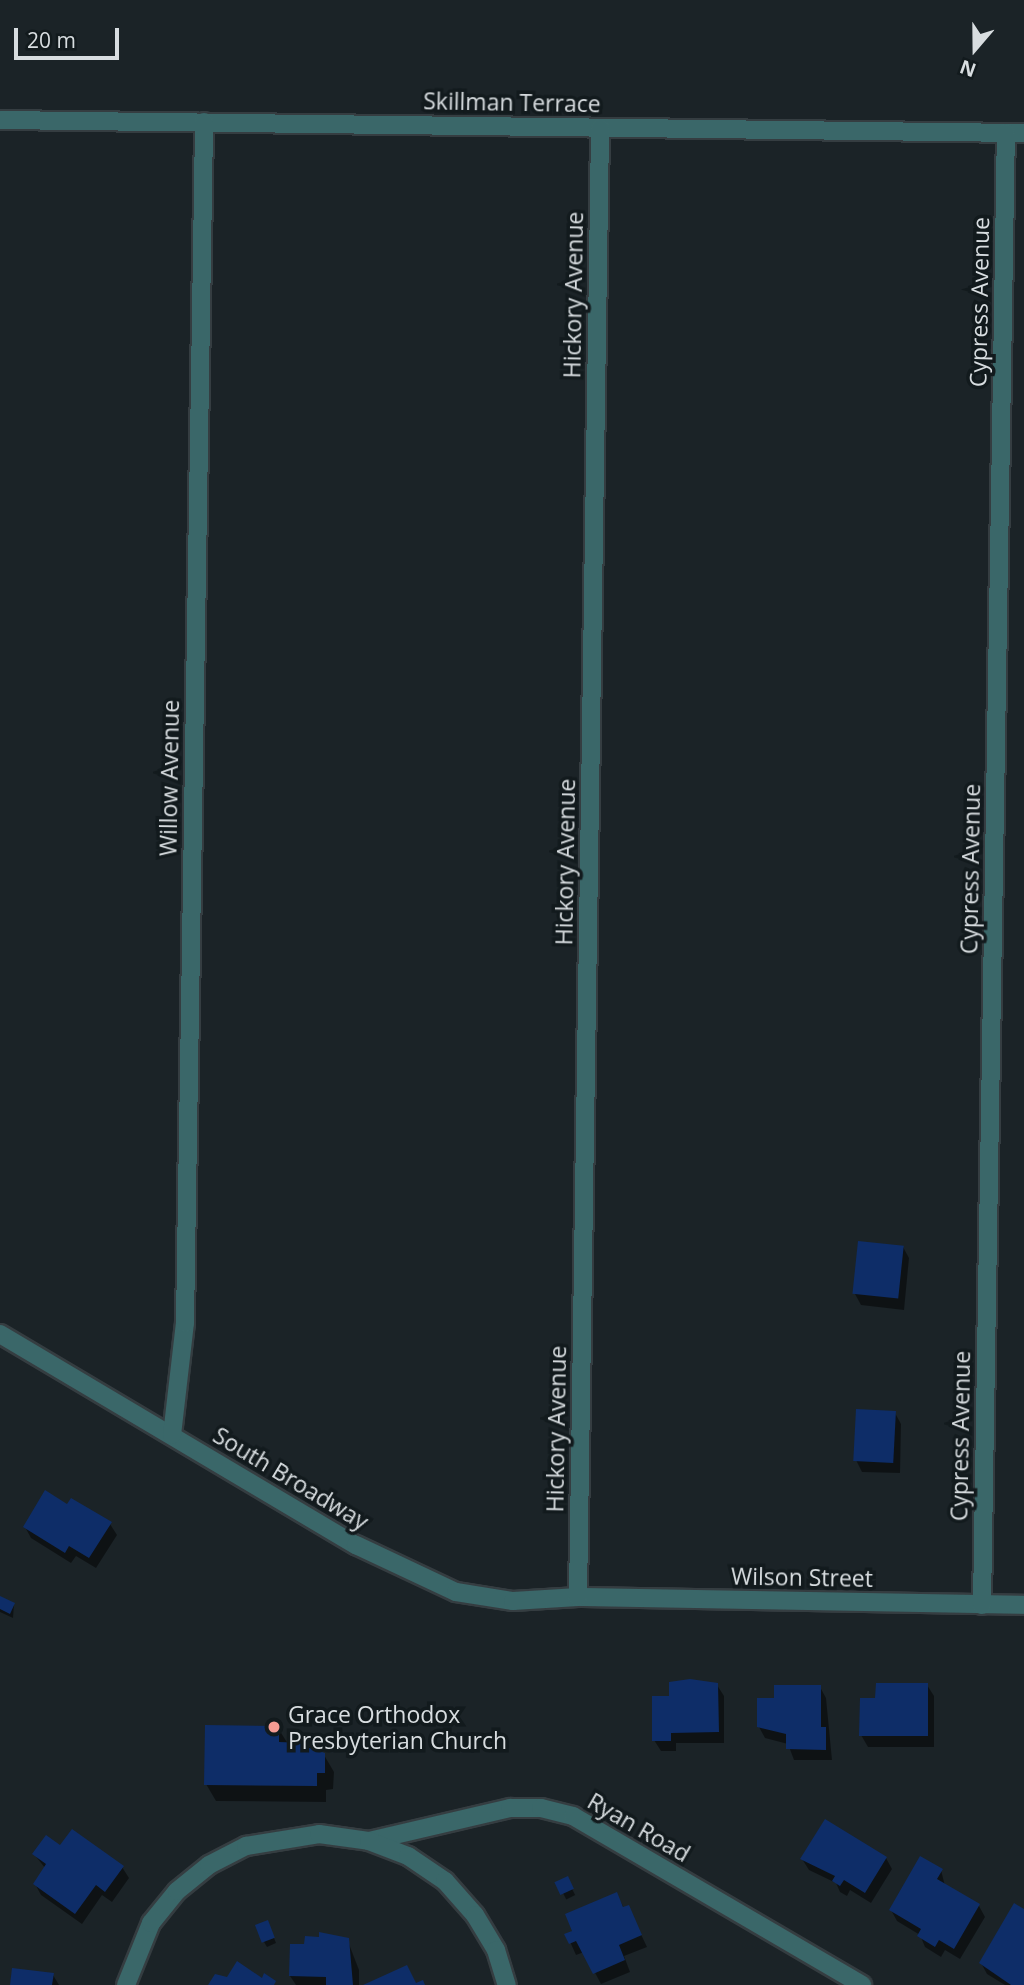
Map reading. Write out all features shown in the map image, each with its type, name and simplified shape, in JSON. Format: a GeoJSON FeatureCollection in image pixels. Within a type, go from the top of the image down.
{"type":"FeatureCollection","features":[{"type":"Feature","properties":{"kind":"street","name":"Skillman Terrace"},"geometry":{"type":"LineString","coordinates":[[0,120],[1015,133]]}},
{"type":"Feature","properties":{"kind":"street","name":"Willow Avenue"},"geometry":{"type":"LineString","coordinates":[[172,1435],[186,1309],[204,122]]}},
{"type":"Feature","properties":{"kind":"street","name":"Hickory Avenue"},"geometry":{"type":"LineString","coordinates":[[578,1597],[600,128]]}},
{"type":"Feature","properties":{"kind":"street","name":"Cypress Avenue"},"geometry":{"type":"LineString","coordinates":[[982,1605],[1015,133]]}},
{"type":"Feature","properties":{"kind":"street","name":"South Broadway"},"geometry":{"type":"LineString","coordinates":[[0,1334],[409,1574],[456,1592],[513,1601],[578,1597]]}},
{"type":"Feature","properties":{"kind":"street","name":"Wilson Street"},"geometry":{"type":"LineString","coordinates":[[578,1597],[1024,1605]]}},
{"type":"Feature","properties":{"kind":"street","name":"Ryan Road"},"geometry":{"type":"LineString","coordinates":[[369,1841],[510,1808],[541,1808],[573,1816],[862,1985]]}},
{"type":"Feature","properties":{"kind":"street"},"geometry":{"type":"LineString","coordinates":[[126,1985],[151,1923],[177,1891],[209,1865],[246,1846],[282,1837],[319,1834],[369,1841],[408,1856],[445,1881],[475,1915],[496,1950],[507,1985]]}},
{"type":"Feature","properties":{"kind":"building"},"geometry":{"type":"Polygon","coordinates":[[[858,1241],[904,1246],[898,1299],[852,1294],[858,1241]]]}},
{"type":"Feature","properties":{"kind":"building"},"geometry":{"type":"Polygon","coordinates":[[[856,1409],[896,1411],[893,1463],[853,1461],[856,1409]]]}},
{"type":"Feature","properties":{"kind":"building"},"geometry":{"type":"Polygon","coordinates":[[[45,1490],[67,1504],[71,1498],[112,1522],[89,1558],[69,1546],[65,1553],[23,1527],[45,1490]]]}},
{"type":"Feature","properties":{"kind":"building"},"geometry":{"type":"Polygon","coordinates":[[[0,1596],[15,1603],[10,1614],[0,1609],[0,1596]]]}},
{"type":"Feature","properties":{"kind":"building"},"geometry":{"type":"Polygon","coordinates":[[[690,1679],[718,1683],[719,1732],[671,1733],[671,1741],[652,1741],[652,1696],[669,1696],[669,1682],[690,1679]]]}},
{"type":"Feature","properties":{"kind":"building"},"geometry":{"type":"Polygon","coordinates":[[[876,1683],[928,1683],[928,1736],[859,1736],[860,1698],[875,1698],[876,1683]]]}},
{"type":"Feature","properties":{"kind":"building"},"geometry":{"type":"Polygon","coordinates":[[[774,1685],[821,1685],[821,1727],[826,1727],[826,1750],[786,1749],[786,1734],[757,1727],[757,1698],[774,1698],[774,1685]]]}},
{"type":"Feature","properties":{"kind":"building"},"geometry":{"type":"Polygon","coordinates":[[[205,1725],[279,1726],[279,1742],[306,1743],[306,1747],[325,1753],[325,1773],[317,1773],[317,1786],[204,1785],[205,1725]]]}},
{"type":"Feature","properties":{"kind":"building"},"geometry":{"type":"Polygon","coordinates":[[[825,1819],[887,1857],[865,1893],[844,1880],[840,1886],[832,1881],[835,1876],[800,1859],[825,1819]]]}},
{"type":"Feature","properties":{"kind":"building"},"geometry":{"type":"Polygon","coordinates":[[[72,1829],[124,1866],[105,1892],[96,1885],[75,1914],[33,1884],[46,1864],[32,1854],[46,1835],[60,1845],[72,1829]]]}},
{"type":"Feature","properties":{"kind":"building"},"geometry":{"type":"Polygon","coordinates":[[[920,1856],[943,1869],[937,1879],[980,1904],[954,1949],[939,1940],[935,1947],[917,1936],[921,1929],[889,1910],[920,1856]]]}},
{"type":"Feature","properties":{"kind":"building"},"geometry":{"type":"Polygon","coordinates":[[[568,1876],[574,1889],[560,1895],[554,1882],[568,1876]]]}},
{"type":"Feature","properties":{"kind":"building"},"geometry":{"type":"Polygon","coordinates":[[[617,1892],[623,1907],[629,1905],[642,1935],[619,1945],[625,1960],[593,1974],[576,1941],[569,1944],[564,1934],[572,1931],[565,1914],[617,1892]]]}},
{"type":"Feature","properties":{"kind":"building"},"geometry":{"type":"Polygon","coordinates":[[[1014,1903],[1024,1909],[1024,1985],[1011,1985],[979,1963],[1014,1903]]]}},
{"type":"Feature","properties":{"kind":"building"},"geometry":{"type":"Polygon","coordinates":[[[268,1920],[275,1938],[262,1943],[255,1925],[268,1920]]]}},
{"type":"Feature","properties":{"kind":"building"},"geometry":{"type":"Polygon","coordinates":[[[319,1932],[349,1938],[353,1985],[326,1985],[326,1977],[289,1976],[290,1944],[304,1944],[305,1936],[319,1937],[319,1932]]]}},
{"type":"Feature","properties":{"kind":"building"},"geometry":{"type":"Polygon","coordinates":[[[237,1961],[262,1978],[264,1973],[276,1981],[274,1985],[208,1985],[215,1974],[227,1977],[237,1961]]]}},
{"type":"Feature","properties":{"kind":"building"},"geometry":{"type":"Polygon","coordinates":[[[407,1965],[416,1983],[423,1980],[425,1985],[363,1985],[407,1965]]]}},
{"type":"Feature","properties":{"kind":"building"},"geometry":{"type":"Polygon","coordinates":[[[12,1968],[54,1973],[52,1985],[10,1985],[12,1968]]]}},
{"type":"Feature","properties":{"kind":"place","name":"Grace Orthodox Presbyterian Church"},"geometry":{"type":"Point","coordinates":[274,1727]}}]}
